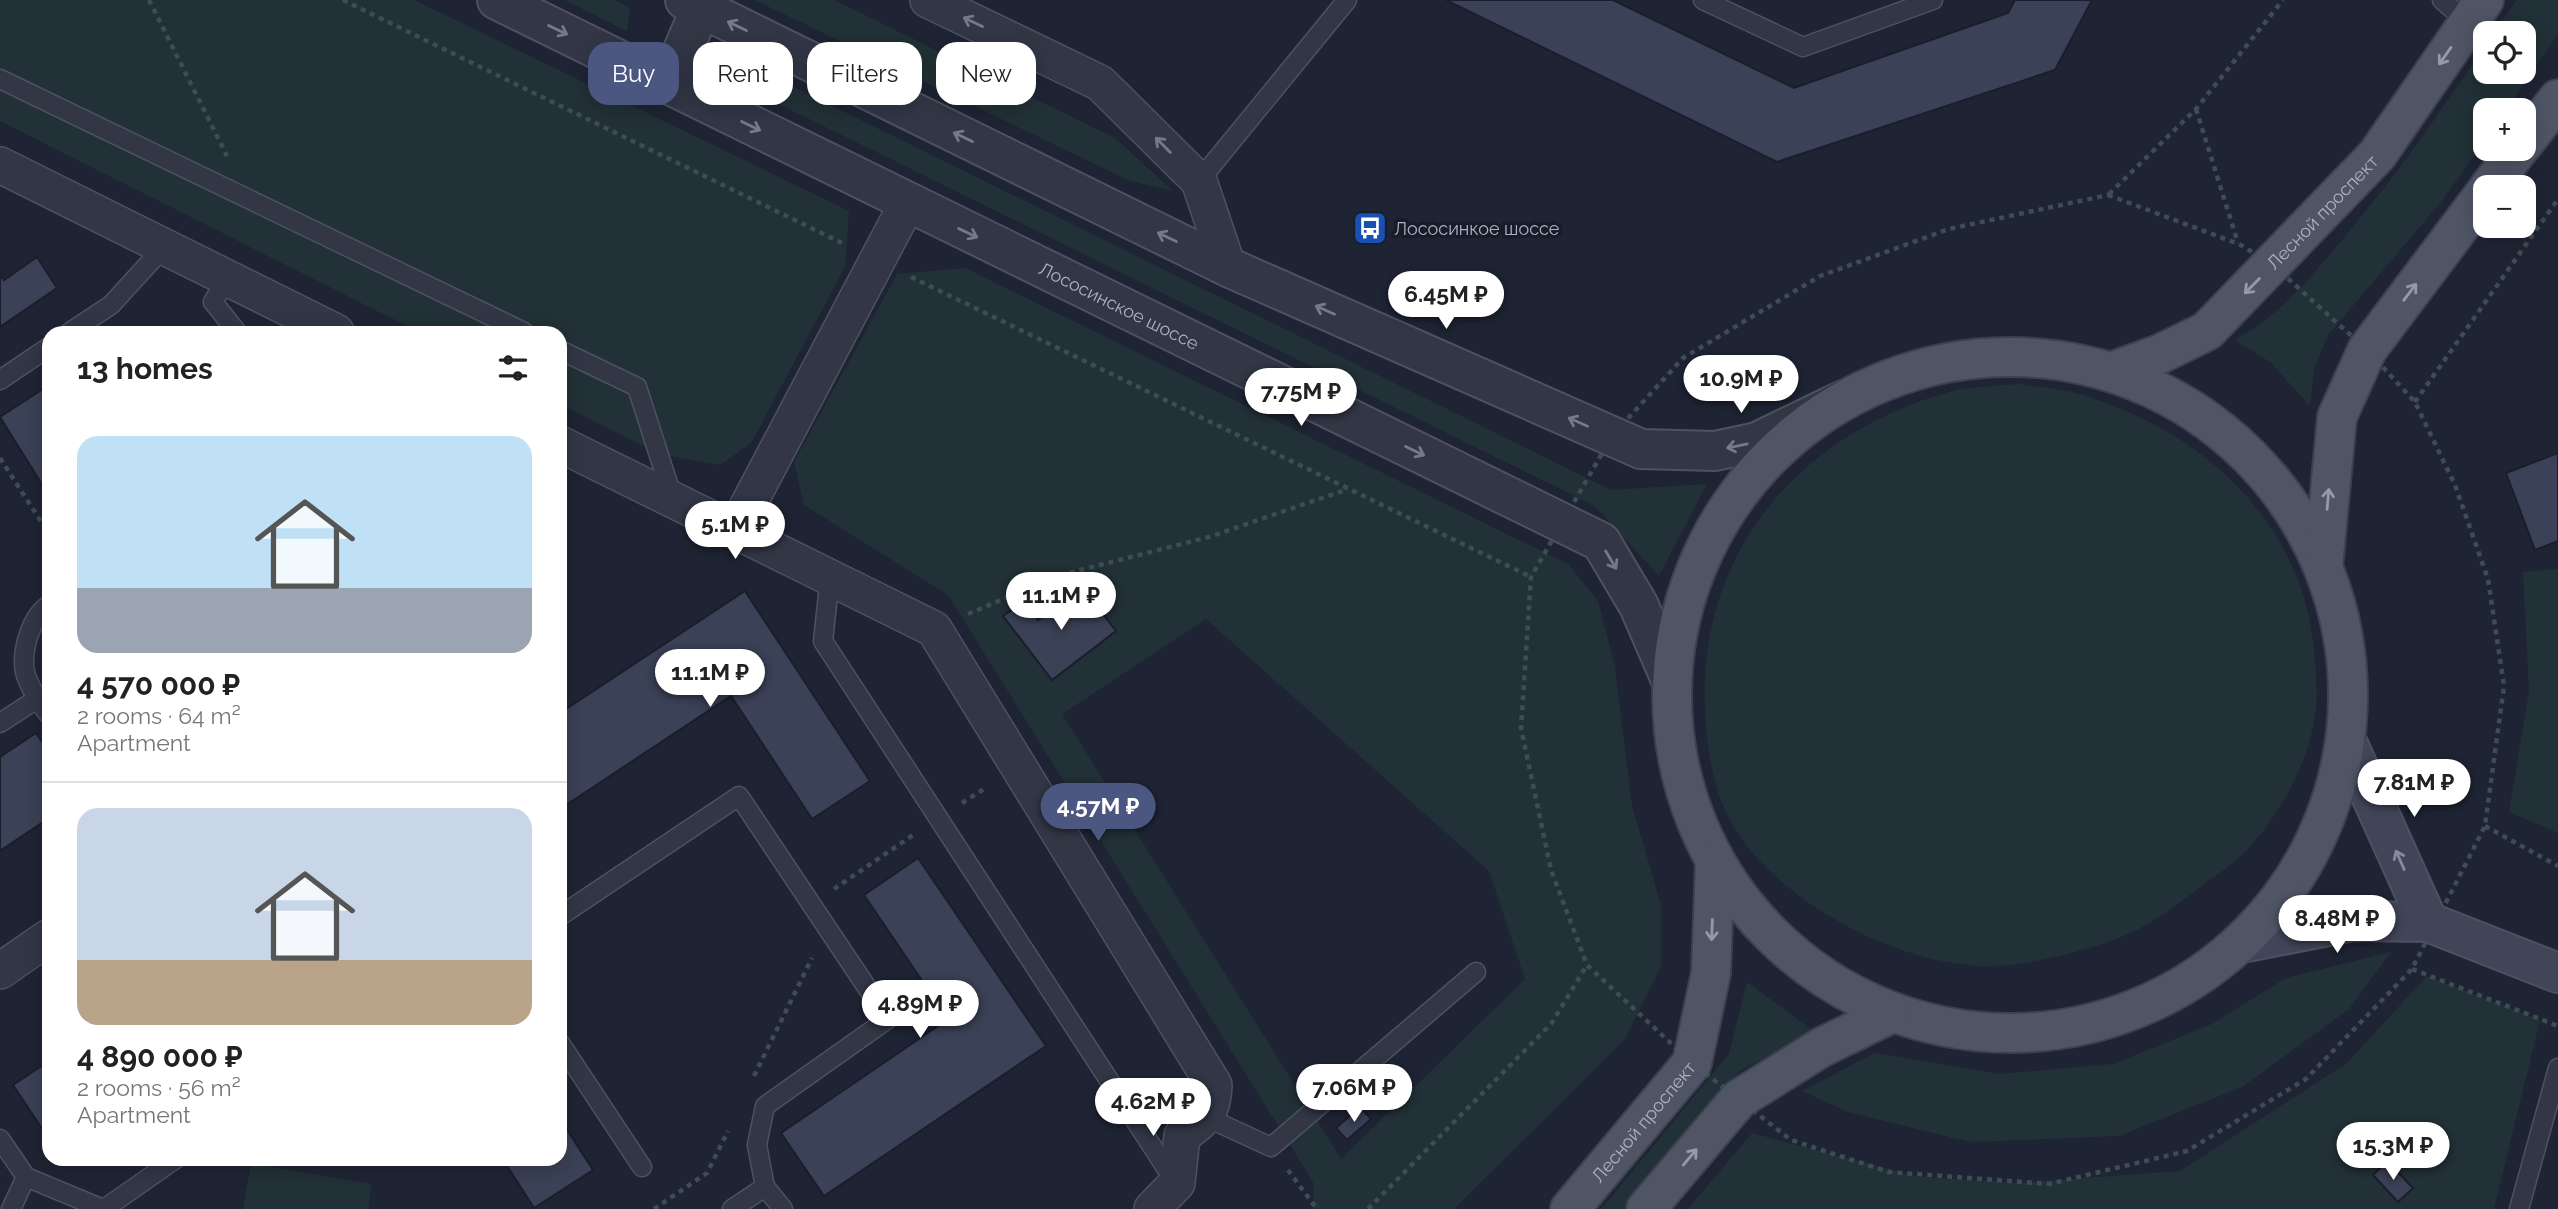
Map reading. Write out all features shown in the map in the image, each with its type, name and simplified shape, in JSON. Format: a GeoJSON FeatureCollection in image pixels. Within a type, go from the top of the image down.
{"type":"FeatureCollection","features":[{"type":"Feature","properties":{"kind":"main road","name":"Лесной проспект"},"geometry":{"type":"LineString","coordinates":[[2111,372],[2160,354],[2207,331],[2273,265],[2376,155],[2465,8]]}},
{"type":"Feature","properties":{"kind":"main road"},"geometry":{"type":"LineString","coordinates":[[2536,127],[2558,99]]}},
{"type":"Feature","properties":{"kind":"main road"},"geometry":{"type":"LineString","coordinates":[[2498,175],[2510,161]]}},
{"type":"Feature","properties":{"kind":"main road"},"geometry":{"type":"LineString","coordinates":[[2323,567],[2337,417],[2367,350],[2473,208]]}},
{"type":"Feature","properties":{"kind":"main road"},"geometry":{"type":"LineString","coordinates":[[2043,358],[2111,372],[2179,402],[2239,446],[2288,502],[2323,567],[2346,652],[2346,740],[2322,826],[2292,884],[2242,943],[2182,988],[2114,1018],[2040,1033],[1965,1032],[1892,1013],[1822,977],[1761,926],[1715,861],[1689,804],[1675,743],[1671,680],[1682,612],[1696,568],[1721,517],[1755,472],[1797,432],[1844,400],[1907,373],[1974,359],[2043,358]]}},
{"type":"Feature","properties":{"kind":"main road"},"geometry":{"type":"LineString","coordinates":[[2346,740],[2428,922]]}},
{"type":"Feature","properties":{"kind":"main road","name":"Лесной проспект"},"geometry":{"type":"LineString","coordinates":[[1570,1209],[1692,1063],[1711,973],[1715,861]]}},
{"type":"Feature","properties":{"kind":"main road"},"geometry":{"type":"LineString","coordinates":[[2242,943],[2354,921],[2428,922],[2558,973]]}},
{"type":"Feature","properties":{"kind":"main road"},"geometry":{"type":"LineString","coordinates":[[1646,1209],[1739,1099],[1822,1047],[1892,1013]]}},
{"type":"Feature","properties":{"kind":"street","name":"Лососинское шоссе"},"geometry":{"type":"LineString","coordinates":[[497,0],[588,45]]}},
{"type":"Feature","properties":{"kind":"street"},"geometry":{"type":"LineString","coordinates":[[928,0],[1100,83],[1199,181],[1228,267]]}},
{"type":"Feature","properties":{"kind":"street"},"geometry":{"type":"LineString","coordinates":[[679,49],[693,4],[1228,267],[1641,449],[1715,451],[1757,442],[1844,400]]}},
{"type":"Feature","properties":{"kind":"street","name":"Лососинское шоссе"},"geometry":{"type":"LineString","coordinates":[[679,90],[1601,542],[1639,606],[1671,680]]}},
{"type":"Feature","properties":{"kind":"street"},"geometry":{"type":"LineString","coordinates":[[0,165],[324,326]]}},
{"type":"Feature","properties":{"kind":"street"},"geometry":{"type":"LineString","coordinates":[[735,530],[907,204]]}},
{"type":"Feature","properties":{"kind":"street"},"geometry":{"type":"LineString","coordinates":[[567,458],[673,499],[934,629],[1213,1086],[1213,1103],[1206,1118],[1182,1136],[1177,1183],[1152,1209]]}},
{"type":"Feature","properties":{"kind":"street"},"geometry":{"type":"LineString","coordinates":[[0,971],[42,942]]}},
{"type":"Feature","properties":{"kind":"lane"},"geometry":{"type":"LineString","coordinates":[[1199,181],[1347,0]]}},
{"type":"Feature","properties":{"kind":"lane"},"geometry":{"type":"LineString","coordinates":[[1703,0],[1802,47],[1933,0]]}},
{"type":"Feature","properties":{"kind":"lane"},"geometry":{"type":"LineString","coordinates":[[0,79],[512,326]]}},
{"type":"Feature","properties":{"kind":"lane"},"geometry":{"type":"LineString","coordinates":[[79,326],[111,304],[164,247]]}},
{"type":"Feature","properties":{"kind":"lane"},"geometry":{"type":"LineString","coordinates":[[227,278],[214,302],[232,326]]}},
{"type":"Feature","properties":{"kind":"lane"},"geometry":{"type":"LineString","coordinates":[[0,380],[42,352]]}},
{"type":"Feature","properties":{"kind":"lane"},"geometry":{"type":"LineString","coordinates":[[567,353],[637,387],[673,499]]}},
{"type":"Feature","properties":{"kind":"lane"},"geometry":{"type":"LineString","coordinates":[[830,577],[823,641],[1177,1183]]}},
{"type":"Feature","properties":{"kind":"lane"},"geometry":{"type":"LineString","coordinates":[[42,609],[27,641],[25,672],[42,706]]}},
{"type":"Feature","properties":{"kind":"lane"},"geometry":{"type":"LineString","coordinates":[[0,723],[37,699]]}},
{"type":"Feature","properties":{"kind":"lane"},"geometry":{"type":"LineString","coordinates":[[567,911],[740,796],[888,1019],[765,1106],[757,1145],[765,1187],[783,1209]]}},
{"type":"Feature","properties":{"kind":"lane"},"geometry":{"type":"LineString","coordinates":[[1206,1118],[1271,1147],[1476,972]]}},
{"type":"Feature","properties":{"kind":"lane"},"geometry":{"type":"LineString","coordinates":[[567,1054],[642,1167]]}},
{"type":"Feature","properties":{"kind":"lane"},"geometry":{"type":"LineString","coordinates":[[2519,1209],[2558,1068]]}},
{"type":"Feature","properties":{"kind":"lane"},"geometry":{"type":"LineString","coordinates":[[0,1139],[26,1177],[103,1209],[165,1166]]}},
{"type":"Feature","properties":{"kind":"lane"},"geometry":{"type":"LineString","coordinates":[[11,1209],[26,1177]]}},
{"type":"Feature","properties":{"kind":"lane"},"geometry":{"type":"LineString","coordinates":[[732,1209],[765,1187]]}},
{"type":"Feature","properties":{"kind":"path"},"geometry":{"type":"LineString","coordinates":[[149,0],[247,198]]}},
{"type":"Feature","properties":{"kind":"path"},"geometry":{"type":"LineString","coordinates":[[343,0],[1531,577]]}},
{"type":"Feature","properties":{"kind":"path"},"geometry":{"type":"LineString","coordinates":[[1692,1063],[1587,965],[1551,870],[1521,728],[1531,577],[1561,522],[1612,436],[1683,358],[1820,276],[1949,229],[2108,195],[2196,109],[2283,0]]}},
{"type":"Feature","properties":{"kind":"path"},"geometry":{"type":"LineString","coordinates":[[2196,109],[2239,244]]}},
{"type":"Feature","properties":{"kind":"path"},"geometry":{"type":"LineString","coordinates":[[2108,195],[2239,244],[2273,265],[2367,350]]}},
{"type":"Feature","properties":{"kind":"path"},"geometry":{"type":"LineString","coordinates":[[2415,402],[2558,198]]}},
{"type":"Feature","properties":{"kind":"path"},"geometry":{"type":"LineString","coordinates":[[0,458],[42,523]]}},
{"type":"Feature","properties":{"kind":"path"},"geometry":{"type":"LineString","coordinates":[[934,629],[1058,576],[1209,537],[1349,489]]}},
{"type":"Feature","properties":{"kind":"path"},"geometry":{"type":"LineString","coordinates":[[2485,826],[2558,866]]}},
{"type":"Feature","properties":{"kind":"path"},"geometry":{"type":"LineString","coordinates":[[1368,1209],[1551,1024],[1587,965]]}},
{"type":"Feature","properties":{"kind":"path"},"geometry":{"type":"LineString","coordinates":[[2412,969],[2558,1026]]}},
{"type":"Feature","properties":{"kind":"path"},"geometry":{"type":"LineString","coordinates":[[1271,1147],[1317,1209]]}},
{"type":"Feature","properties":{"kind":"shaded area"},"geometry":{"type":"Polygon","coordinates":[[[0,0],[414,0],[588,84],[588,105],[630,105],[849,211],[845,267],[751,443],[720,465],[659,454],[567,408],[567,326],[407,326],[0,121],[0,0]]]}},
{"type":"Feature","properties":{"kind":"shaded area"},"geometry":{"type":"Polygon","coordinates":[[[565,0],[615,0],[630,8],[627,31],[565,0]]]}},
{"type":"Feature","properties":{"kind":"shaded area"},"geometry":{"type":"Polygon","coordinates":[[[755,0],[834,0],[920,42],[842,42],[755,0]]]}},
{"type":"Feature","properties":{"kind":"shaded area"},"geometry":{"type":"Polygon","coordinates":[[[2517,0],[2558,0],[2558,34],[2536,66],[2536,21],[2502,21],[2517,0]]]}},
{"type":"Feature","properties":{"kind":"shaded area"},"geometry":{"type":"Polygon","coordinates":[[[922,43],[936,50],[936,87],[922,81],[922,43]]]}},
{"type":"Feature","properties":{"kind":"shaded area"},"geometry":{"type":"Polygon","coordinates":[[[2473,64],[2473,84],[2524,84],[2514,98],[2473,98],[2473,157],[2441,202],[2328,335],[2314,369],[2310,406],[2270,362],[2235,340],[2282,306],[2320,266],[2401,166],[2473,64]]]}},
{"type":"Feature","properties":{"kind":"shaded area"},"geometry":{"type":"Polygon","coordinates":[[[793,87],[807,94],[807,105],[830,105],[1611,490],[1707,484],[1659,576],[1595,506],[781,105],[793,105],[793,87]]]}},
{"type":"Feature","properties":{"kind":"shaded area"},"geometry":{"type":"Polygon","coordinates":[[[1036,99],[1115,138],[1173,191],[1130,181],[973,105],[1036,105],[1036,99]]]}},
{"type":"Feature","properties":{"kind":"shaded area"},"geometry":{"type":"Polygon","coordinates":[[[965,268],[1568,564],[1598,601],[1615,667],[1632,806],[1661,905],[1661,966],[1625,1039],[1454,1209],[1314,1209],[1313,1182],[948,595],[804,505],[794,462],[897,274],[965,268]],[[1206,619],[1062,714],[1341,1159],[1525,979],[1489,871],[1206,619]]]}},
{"type":"Feature","properties":{"kind":"shaded area"},"geometry":{"type":"Polygon","coordinates":[[[2018,384],[2083,395],[2126,411],[2167,432],[2205,457],[2238,487],[2267,522],[2289,560],[2305,603],[2314,650],[2316,706],[2301,767],[2281,806],[2256,840],[2226,868],[2160,917],[2121,937],[2073,953],[2040,960],[2009,965],[1972,965],[1932,959],[1891,946],[1851,928],[1813,906],[1779,880],[1751,851],[1730,820],[1717,788],[1709,753],[1705,683],[1711,629],[1726,580],[1749,535],[1778,495],[1815,461],[1856,431],[1903,408],[1953,391],[2018,384]]]}},
{"type":"Feature","properties":{"kind":"shaded area"},"geometry":{"type":"Polygon","coordinates":[[[2558,569],[2558,833],[2509,812],[2529,691],[2523,572],[2558,569]]]}},
{"type":"Feature","properties":{"kind":"shaded area"},"geometry":{"type":"Polygon","coordinates":[[[2391,952],[2349,1009],[2242,1087],[2119,1136],[1970,1142],[1848,1112],[1802,1091],[1875,1053],[2000,1074],[2113,1064],[2212,1024],[2286,978],[2391,952]]]}},
{"type":"Feature","properties":{"kind":"shaded area"},"geometry":{"type":"Polygon","coordinates":[[[2427,976],[2540,1020],[2494,1209],[1688,1209],[1752,1133],[1918,1177],[2017,1183],[2180,1171],[2347,1063],[2427,976]]]}},
{"type":"Feature","properties":{"kind":"shaded area"},"geometry":{"type":"Polygon","coordinates":[[[1747,982],[1816,1033],[1739,1071],[1624,1209],[1601,1209],[1729,1054],[1747,982]]]}},
{"type":"Feature","properties":{"kind":"shaded area"},"geometry":{"type":"Polygon","coordinates":[[[250,1166],[268,1166],[372,1184],[368,1209],[243,1209],[250,1166]]]}},
{"type":"Feature","properties":{"kind":"building"},"geometry":{"type":"Polygon","coordinates":[[[1446,0],[1613,0],[1794,88],[2008,13],[2015,0],[2092,0],[2055,70],[1777,162],[1446,0]]]}},
{"type":"Feature","properties":{"kind":"building"},"geometry":{"type":"Polygon","coordinates":[[[37,257],[57,288],[0,327],[0,274],[4,280],[37,257]]]}},
{"type":"Feature","properties":{"kind":"building"},"geometry":{"type":"Polygon","coordinates":[[[42,390],[42,484],[0,417],[42,390]]]}},
{"type":"Feature","properties":{"kind":"building"},"geometry":{"type":"Polygon","coordinates":[[[2558,453],[2558,541],[2535,550],[2506,473],[2558,453]]]}},
{"type":"Feature","properties":{"kind":"building"},"geometry":{"type":"Polygon","coordinates":[[[1082,587],[1116,631],[1052,680],[1003,616],[1024,601],[1038,620],[1082,587]]]}},
{"type":"Feature","properties":{"kind":"building"},"geometry":{"type":"Polygon","coordinates":[[[745,591],[870,781],[812,819],[731,696],[567,804],[567,708],[745,591]]]}},
{"type":"Feature","properties":{"kind":"building"},"geometry":{"type":"Polygon","coordinates":[[[36,733],[42,742],[42,823],[0,851],[0,757],[36,733]]]}},
{"type":"Feature","properties":{"kind":"building"},"geometry":{"type":"Polygon","coordinates":[[[918,858],[1046,1046],[824,1196],[781,1133],[948,1019],[864,895],[918,858]]]}},
{"type":"Feature","properties":{"kind":"building"},"geometry":{"type":"Polygon","coordinates":[[[42,1066],[42,1128],[13,1085],[42,1066]]]}},
{"type":"Feature","properties":{"kind":"building"},"geometry":{"type":"Polygon","coordinates":[[[1360,1107],[1371,1119],[1347,1140],[1336,1128],[1360,1107]]]}},
{"type":"Feature","properties":{"kind":"building"},"geometry":{"type":"Polygon","coordinates":[[[567,1130],[593,1170],[534,1208],[507,1166],[567,1166],[567,1130]]]}},
{"type":"Feature","properties":{"kind":"building"},"geometry":{"type":"Polygon","coordinates":[[[2387,1161],[2413,1188],[2398,1202],[2373,1175],[2387,1161]]]}},
{"type":"Feature","properties":{"kind":"place","name":"Лососинкое шоссе"},"geometry":{"type":"Point","coordinates":[1370,228]}}]}
